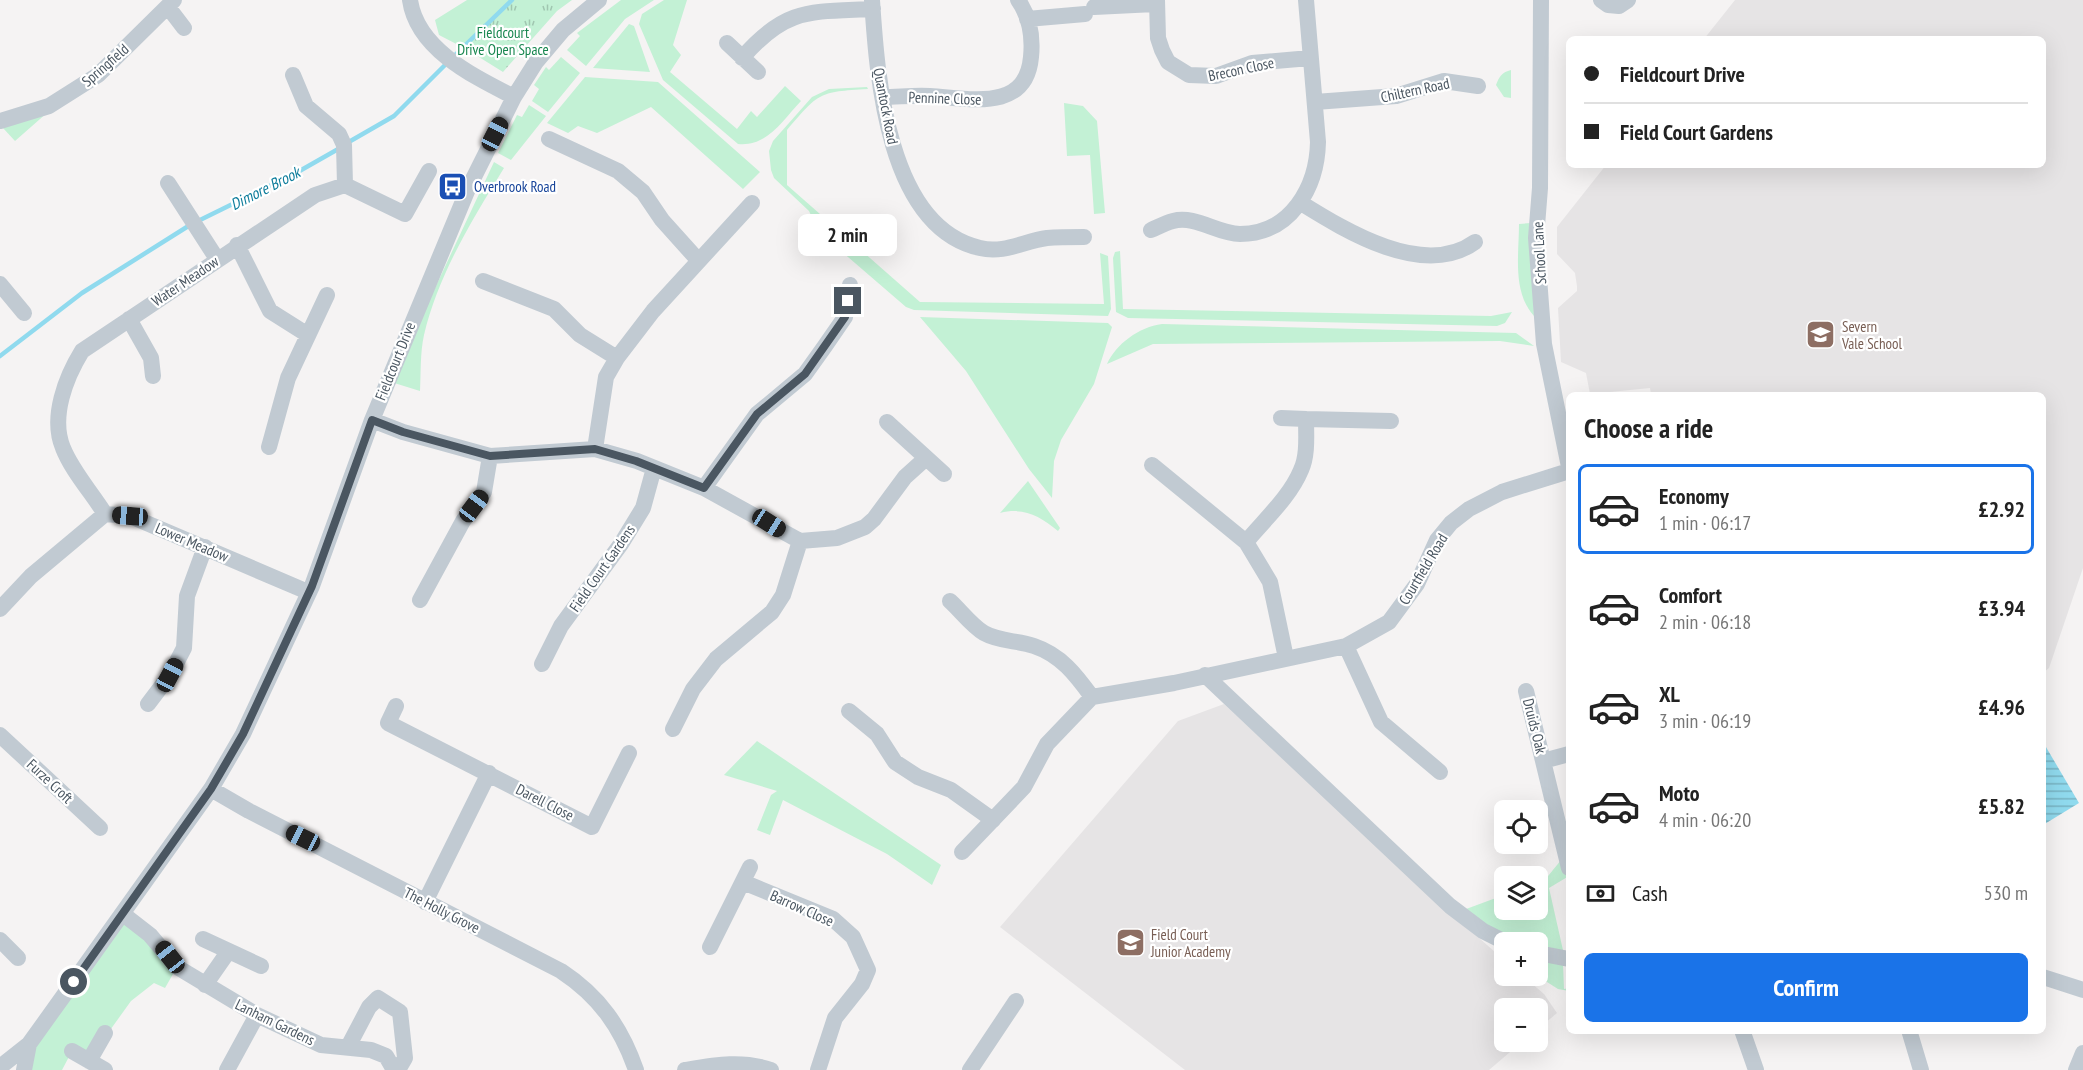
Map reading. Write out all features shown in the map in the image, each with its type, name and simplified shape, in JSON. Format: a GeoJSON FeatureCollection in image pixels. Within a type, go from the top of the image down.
{"type":"FeatureCollection","features":[{"type":"Feature","properties":{"kind":"street"},"geometry":{"type":"LineString","coordinates":[[410,0],[418,28],[444,54],[514,97]]}},
{"type":"Feature","properties":{"kind":"street","name":"Fieldcourt Drive"},"geometry":{"type":"LineString","coordinates":[[0,1067],[29,1044],[211,789],[243,734],[308,592],[372,420],[452,223],[514,97],[536,62],[562,30],[599,0]]}},
{"type":"Feature","properties":{"kind":"street","name":"Pennine Close"},"geometry":{"type":"LineString","coordinates":[[883,97],[927,95],[993,100],[1015,91],[1025,78],[1030,65],[1032,33],[1018,0]]}},
{"type":"Feature","properties":{"kind":"street"},"geometry":{"type":"LineString","coordinates":[[1151,230],[1174,221],[1191,221],[1239,234],[1261,232],[1289,216],[1301,203],[1317,165],[1306,0]]}},
{"type":"Feature","properties":{"kind":"street","name":"School Lane"},"geometry":{"type":"LineString","coordinates":[[1541,0],[1540,188],[1536,238],[1544,344],[1566,454]]}},
{"type":"Feature","properties":{"kind":"street"},"geometry":{"type":"LineString","coordinates":[[1600,0],[1608,5],[1619,6],[1629,0]]}},
{"type":"Feature","properties":{"kind":"street"},"geometry":{"type":"LineString","coordinates":[[1027,19],[1156,2]]}},
{"type":"Feature","properties":{"kind":"street","name":"Brecon Close"},"geometry":{"type":"LineString","coordinates":[[1156,2],[1158,38],[1162,50],[1168,62],[1189,75],[1216,76],[1251,63],[1310,58]]}},
{"type":"Feature","properties":{"kind":"street","name":"Springfield"},"geometry":{"type":"LineString","coordinates":[[0,121],[49,106],[98,75],[171,3],[184,28]]}},
{"type":"Feature","properties":{"kind":"street"},"geometry":{"type":"LineString","coordinates":[[742,58],[767,31],[795,15],[872,4]]}},
{"type":"Feature","properties":{"kind":"street","name":"Quantock Road"},"geometry":{"type":"LineString","coordinates":[[872,4],[878,68],[890,135],[910,190],[927,212],[948,233],[972,246],[996,250],[1046,238],[1084,237]]}},
{"type":"Feature","properties":{"kind":"street"},"geometry":{"type":"LineString","coordinates":[[727,43],[758,72]]}},
{"type":"Feature","properties":{"kind":"street"},"geometry":{"type":"LineString","coordinates":[[293,75],[306,106],[334,130],[344,145],[345,184],[405,214],[429,171]]}},
{"type":"Feature","properties":{"kind":"street","name":"Chiltern Road"},"geometry":{"type":"LineString","coordinates":[[1314,102],[1396,96],[1444,81],[1478,86]]}},
{"type":"Feature","properties":{"kind":"street"},"geometry":{"type":"LineString","coordinates":[[549,139],[618,171],[643,192],[662,220],[698,260]]}},
{"type":"Feature","properties":{"kind":"street"},"geometry":{"type":"LineString","coordinates":[[168,183],[217,259]]}},
{"type":"Feature","properties":{"kind":"street","name":"Water Meadow"},"geometry":{"type":"LineString","coordinates":[[105,514],[62,447],[61,399],[69,371],[82,351],[237,245],[315,195],[345,184]]}},
{"type":"Feature","properties":{"kind":"street"},"geometry":{"type":"LineString","coordinates":[[595,449],[606,377],[617,358],[653,311],[752,203]]}},
{"type":"Feature","properties":{"kind":"street"},"geometry":{"type":"LineString","coordinates":[[1301,203],[1347,232],[1391,249],[1432,254],[1461,251],[1475,242]]}},
{"type":"Feature","properties":{"kind":"street"},"geometry":{"type":"LineString","coordinates":[[237,245],[270,311],[308,335]]}},
{"type":"Feature","properties":{"kind":"street"},"geometry":{"type":"LineString","coordinates":[[483,280],[554,309],[580,335],[617,358]]}},
{"type":"Feature","properties":{"kind":"street"},"geometry":{"type":"LineString","coordinates":[[0,284],[24,313]]}},
{"type":"Feature","properties":{"kind":"street"},"geometry":{"type":"LineString","coordinates":[[704,488],[757,414],[805,374],[845,317],[850,285]]}},
{"type":"Feature","properties":{"kind":"street"},"geometry":{"type":"LineString","coordinates":[[269,447],[288,378],[327,296]]}},
{"type":"Feature","properties":{"kind":"street"},"geometry":{"type":"LineString","coordinates":[[129,319],[152,358],[153,376]]}},
{"type":"Feature","properties":{"kind":"street"},"geometry":{"type":"LineString","coordinates":[[1281,418],[1391,421]]}},
{"type":"Feature","properties":{"kind":"street"},"geometry":{"type":"LineString","coordinates":[[1246,542],[1293,485],[1301,470],[1305,456],[1306,419]]}},
{"type":"Feature","properties":{"kind":"street"},"geometry":{"type":"LineString","coordinates":[[372,420],[403,432],[490,456],[595,449],[654,468],[704,488],[800,541],[837,538],[865,527],[874,519],[905,477],[925,459]]}},
{"type":"Feature","properties":{"kind":"street"},"geometry":{"type":"LineString","coordinates":[[887,422],[944,474]]}},
{"type":"Feature","properties":{"kind":"street"},"geometry":{"type":"LineString","coordinates":[[420,600],[463,520],[484,492],[490,456]]}},
{"type":"Feature","properties":{"kind":"street"},"geometry":{"type":"LineString","coordinates":[[1152,465],[1246,542],[1270,582],[1286,658]]}},
{"type":"Feature","properties":{"kind":"street","name":"Field Court Gardens"},"geometry":{"type":"LineString","coordinates":[[542,664],[561,626],[621,544],[644,507],[654,468]]}},
{"type":"Feature","properties":{"kind":"street","name":"Courtfield Road"},"geometry":{"type":"LineString","coordinates":[[1092,697],[1347,646],[1389,622],[1417,584],[1437,540],[1451,523],[1469,509],[1502,492],[1566,470]]}},
{"type":"Feature","properties":{"kind":"street"},"geometry":{"type":"LineString","coordinates":[[0,609],[31,576],[105,514]]}},
{"type":"Feature","properties":{"kind":"street","name":"Lower Meadow"},"geometry":{"type":"LineString","coordinates":[[105,514],[130,516],[308,592]]}},
{"type":"Feature","properties":{"kind":"street"},"geometry":{"type":"LineString","coordinates":[[673,729],[693,689],[716,659],[772,612],[783,595],[800,541]]}},
{"type":"Feature","properties":{"kind":"street"},"geometry":{"type":"LineString","coordinates":[[148,704],[170,675],[183,648],[187,596],[205,547]]}},
{"type":"Feature","properties":{"kind":"street"},"geometry":{"type":"LineString","coordinates":[[950,600],[983,632],[1001,640],[1033,645],[1052,654],[1070,667],[1092,697],[1047,744],[1024,787],[962,852]]}},
{"type":"Feature","properties":{"kind":"street"},"geometry":{"type":"LineString","coordinates":[[1347,646],[1381,722],[1440,772]]}},
{"type":"Feature","properties":{"kind":"street"},"geometry":{"type":"LineString","coordinates":[[1205,675],[1450,906],[1494,936]]}},
{"type":"Feature","properties":{"kind":"street","name":"Druids Oak"},"geometry":{"type":"LineString","coordinates":[[1526,691],[1566,856]]}},
{"type":"Feature","properties":{"kind":"street","name":"Darell Close"},"geometry":{"type":"LineString","coordinates":[[396,706],[388,723],[592,827],[629,753]]}},
{"type":"Feature","properties":{"kind":"street"},"geometry":{"type":"LineString","coordinates":[[849,711],[877,734],[895,762],[918,777],[951,790],[993,820]]}},
{"type":"Feature","properties":{"kind":"street","name":"Furze Croft"},"geometry":{"type":"LineString","coordinates":[[0,735],[100,828]]}},
{"type":"Feature","properties":{"kind":"street","name":"Druids Oak"},"geometry":{"type":"LineString","coordinates":[[1543,761],[1566,755]]}},
{"type":"Feature","properties":{"kind":"street"},"geometry":{"type":"LineString","coordinates":[[425,902],[489,773]]}},
{"type":"Feature","properties":{"kind":"street","name":"The Holly Grove"},"geometry":{"type":"LineString","coordinates":[[211,789],[249,811],[543,961],[578,982],[594,996],[619,1029],[636,1070]]}},
{"type":"Feature","properties":{"kind":"street","name":"Barrow Close"},"geometry":{"type":"LineString","coordinates":[[710,947],[747,875],[834,919],[853,936],[868,970],[862,984],[835,1018],[818,1070]]}},
{"type":"Feature","properties":{"kind":"street","name":"Lanham Gardens"},"geometry":{"type":"LineString","coordinates":[[123,914],[150,935],[177,967],[205,985],[257,1014],[321,1045],[348,1047],[386,1056],[394,1070]]}},
{"type":"Feature","properties":{"kind":"street"},"geometry":{"type":"LineString","coordinates":[[203,939],[261,966]]}},
{"type":"Feature","properties":{"kind":"street"},"geometry":{"type":"LineString","coordinates":[[0,940],[18,958]]}},
{"type":"Feature","properties":{"kind":"street"},"geometry":{"type":"LineString","coordinates":[[205,985],[228,952]]}},
{"type":"Feature","properties":{"kind":"street"},"geometry":{"type":"LineString","coordinates":[[1548,955],[1566,958]]}},
{"type":"Feature","properties":{"kind":"street"},"geometry":{"type":"LineString","coordinates":[[2046,978],[2083,990]]}},
{"type":"Feature","properties":{"kind":"street"},"geometry":{"type":"LineString","coordinates":[[348,1047],[369,1007],[378,998],[400,1012],[405,1058],[398,1070]]}},
{"type":"Feature","properties":{"kind":"street"},"geometry":{"type":"LineString","coordinates":[[970,1070],[1016,1001]]}},
{"type":"Feature","properties":{"kind":"street"},"geometry":{"type":"LineString","coordinates":[[227,1070],[257,1014]]}},
{"type":"Feature","properties":{"kind":"street"},"geometry":{"type":"LineString","coordinates":[[89,1061],[105,1033]]}},
{"type":"Feature","properties":{"kind":"street"},"geometry":{"type":"LineString","coordinates":[[1743,1034],[1756,1070]]}},
{"type":"Feature","properties":{"kind":"street"},"geometry":{"type":"LineString","coordinates":[[1910,1034],[1921,1070]]}},
{"type":"Feature","properties":{"kind":"street","name":"Fieldcourt Drive"},"geometry":{"type":"LineString","coordinates":[[24,1070],[29,1044]]}},
{"type":"Feature","properties":{"kind":"street"},"geometry":{"type":"LineString","coordinates":[[72,1051],[105,1070]]}},
{"type":"Feature","properties":{"kind":"street"},"geometry":{"type":"LineString","coordinates":[[2076,1070],[2083,1053]]}},
{"type":"Feature","properties":{"kind":"street"},"geometry":{"type":"LineString","coordinates":[[685,1070],[722,1064],[754,1064],[771,1070]]}},
{"type":"Feature","properties":{"kind":"shaded area","name":"Severn Vale School"},"geometry":{"type":"Polygon","coordinates":[[[1735,0],[2083,0],[2083,568],[2049,668],[2046,670],[2046,392],[1651,392],[1650,388],[1590,392],[1586,373],[1561,362],[1558,308],[1577,291],[1577,286],[1575,273],[1557,254],[1557,227],[1604,168],[2046,168],[2046,36],[1706,36],[1735,0]]]}},
{"type":"Feature","properties":{"kind":"shaded area","name":"Field Court Junior Academy"},"geometry":{"type":"Polygon","coordinates":[[[1224,704],[1409,876],[1494,951],[1494,986],[1535,986],[1544,994],[1547,998],[1494,998],[1494,1052],[1510,1052],[1489,1070],[1185,1070],[1000,927],[1178,721],[1224,704]]]}},
{"type":"Feature","properties":{"kind":"shaded area","name":"Field Court Junior Academy"},"geometry":{"type":"Polygon","coordinates":[[[1548,1000],[1557,1013],[1548,1021],[1548,1000]]]}},
{"type":"Feature","properties":{"kind":"green space"},"geometry":{"type":"Polygon","coordinates":[[[467,0],[512,0],[466,49],[439,35],[435,20],[467,0]]]}},
{"type":"Feature","properties":{"kind":"green space","name":"Fieldcourt Drive Open Space"},"geometry":{"type":"Polygon","coordinates":[[[512,0],[572,0],[557,11],[503,72],[466,49],[512,0]]]}},
{"type":"Feature","properties":{"kind":"green space"},"geometry":{"type":"Polygon","coordinates":[[[621,0],[654,0],[625,19],[586,66],[567,50],[580,36],[577,33],[621,0]]]}},
{"type":"Feature","properties":{"kind":"green space"},"geometry":{"type":"Polygon","coordinates":[[[664,0],[687,0],[673,45],[681,55],[670,72],[737,129],[751,111],[757,117],[785,86],[801,101],[766,137],[748,144],[738,144],[663,80],[639,24],[642,14],[664,0]]]}},
{"type":"Feature","properties":{"kind":"green space"},"geometry":{"type":"Polygon","coordinates":[[[629,24],[634,26],[650,72],[593,68],[629,24]]]}},
{"type":"Feature","properties":{"kind":"green space"},"geometry":{"type":"Polygon","coordinates":[[[561,57],[580,73],[548,112],[532,101],[539,89],[534,85],[546,67],[549,70],[561,57]]]}},
{"type":"Feature","properties":{"kind":"green space"},"geometry":{"type":"Polygon","coordinates":[[[1511,70],[1511,98],[1504,97],[1496,85],[1501,75],[1511,70]]]}},
{"type":"Feature","properties":{"kind":"green space"},"geometry":{"type":"Polygon","coordinates":[[[585,77],[658,82],[760,172],[743,189],[651,107],[597,133],[578,126],[568,133],[547,123],[585,77]]]}},
{"type":"Feature","properties":{"kind":"green space"},"geometry":{"type":"Polygon","coordinates":[[[867,87],[868,89],[839,91],[821,96],[787,130],[787,185],[920,302],[1104,304],[1100,253],[1108,256],[1111,309],[1108,316],[914,310],[906,307],[819,232],[809,211],[774,178],[769,151],[773,141],[812,97],[829,89],[867,87]]]}},
{"type":"Feature","properties":{"kind":"green space"},"geometry":{"type":"Polygon","coordinates":[[[1064,103],[1083,106],[1097,121],[1105,213],[1094,214],[1090,155],[1067,156],[1064,103]]]}},
{"type":"Feature","properties":{"kind":"green space"},"geometry":{"type":"Polygon","coordinates":[[[529,105],[546,116],[511,160],[498,153],[517,115],[522,117],[529,105]]]}},
{"type":"Feature","properties":{"kind":"green space"},"geometry":{"type":"Polygon","coordinates":[[[48,112],[15,141],[3,128],[48,112]]]}},
{"type":"Feature","properties":{"kind":"green space"},"geometry":{"type":"Polygon","coordinates":[[[494,162],[504,168],[457,248],[430,313],[421,356],[420,391],[391,382],[494,162]]]}},
{"type":"Feature","properties":{"kind":"green space"},"geometry":{"type":"Polygon","coordinates":[[[1531,223],[1534,316],[1522,296],[1518,272],[1519,224],[1531,223]]]}},
{"type":"Feature","properties":{"kind":"green space"},"geometry":{"type":"Polygon","coordinates":[[[1120,251],[1123,309],[1491,316],[1512,312],[1505,323],[1497,326],[1128,318],[1116,312],[1113,258],[1115,252],[1120,251]]]}},
{"type":"Feature","properties":{"kind":"green space"},"geometry":{"type":"Polygon","coordinates":[[[920,317],[1108,323],[1112,327],[1094,384],[1061,440],[1054,461],[1052,498],[1029,469],[966,371],[920,317]]]}},
{"type":"Feature","properties":{"kind":"green space"},"geometry":{"type":"Polygon","coordinates":[[[1162,324],[1516,333],[1534,346],[1500,341],[1153,344],[1107,364],[1122,343],[1145,329],[1162,324]]]}},
{"type":"Feature","properties":{"kind":"green space"},"geometry":{"type":"Polygon","coordinates":[[[1028,481],[1060,528],[1058,531],[1031,514],[1017,511],[1000,513],[1028,481]]]}},
{"type":"Feature","properties":{"kind":"green space"},"geometry":{"type":"Polygon","coordinates":[[[757,741],[941,865],[932,885],[887,854],[783,800],[770,835],[757,830],[771,795],[777,791],[724,775],[757,741]]]}},
{"type":"Feature","properties":{"kind":"green space"},"geometry":{"type":"Polygon","coordinates":[[[1566,854],[1566,878],[1549,888],[1565,959],[1548,955],[1548,932],[1494,932],[1494,935],[1458,912],[1494,899],[1494,920],[1548,920],[1548,876],[1566,854]]]}},
{"type":"Feature","properties":{"kind":"green space"},"geometry":{"type":"Polygon","coordinates":[[[123,914],[177,967],[165,988],[154,983],[131,1001],[90,1058],[72,1051],[62,1070],[24,1070],[29,1044],[123,914]]]}},
{"type":"Feature","properties":{"kind":"green space"},"geometry":{"type":"Polygon","coordinates":[[[1548,962],[1563,964],[1564,989],[1566,990],[1558,989],[1548,983],[1548,962]]]}},
{"type":"Feature","properties":{"kind":"water"},"geometry":{"type":"Polygon","coordinates":[[[2046,747],[2079,803],[2046,823],[2046,747]]]}},
{"type":"Feature","properties":{"kind":"waterway","name":"Dimore Brook"},"geometry":{"type":"LineString","coordinates":[[453,57],[512,0]]}},
{"type":"Feature","properties":{"kind":"waterway","name":"Dimore Brook"},"geometry":{"type":"LineString","coordinates":[[347,143],[394,116],[447,63]]}},
{"type":"Feature","properties":{"kind":"waterway","name":"Dimore Brook"},"geometry":{"type":"LineString","coordinates":[[198,221],[296,173],[340,148]]}},
{"type":"Feature","properties":{"kind":"waterway","name":"Dimore Brook"},"geometry":{"type":"LineString","coordinates":[[0,356],[82,293],[190,225]]}},
{"type":"Feature","properties":{"kind":"place","name":"Overbrook Road"},"geometry":{"type":"Point","coordinates":[453,186]}},
{"type":"Feature","properties":{"kind":"place","name":"Severn Vale School"},"geometry":{"type":"Point","coordinates":[1821,335]}},
{"type":"Feature","properties":{"kind":"place","name":"Field Court Junior Academy"},"geometry":{"type":"Point","coordinates":[1130,943]}},
{"type":"Feature","properties":{"kind":"route"},"geometry":{"type":"LineString","coordinates":[[74,982],[211,789],[243,734],[312,586],[372,420],[403,432],[490,456],[595,449],[636,461],[704,488],[757,414],[805,374],[845,317],[848,301]]}}]}
